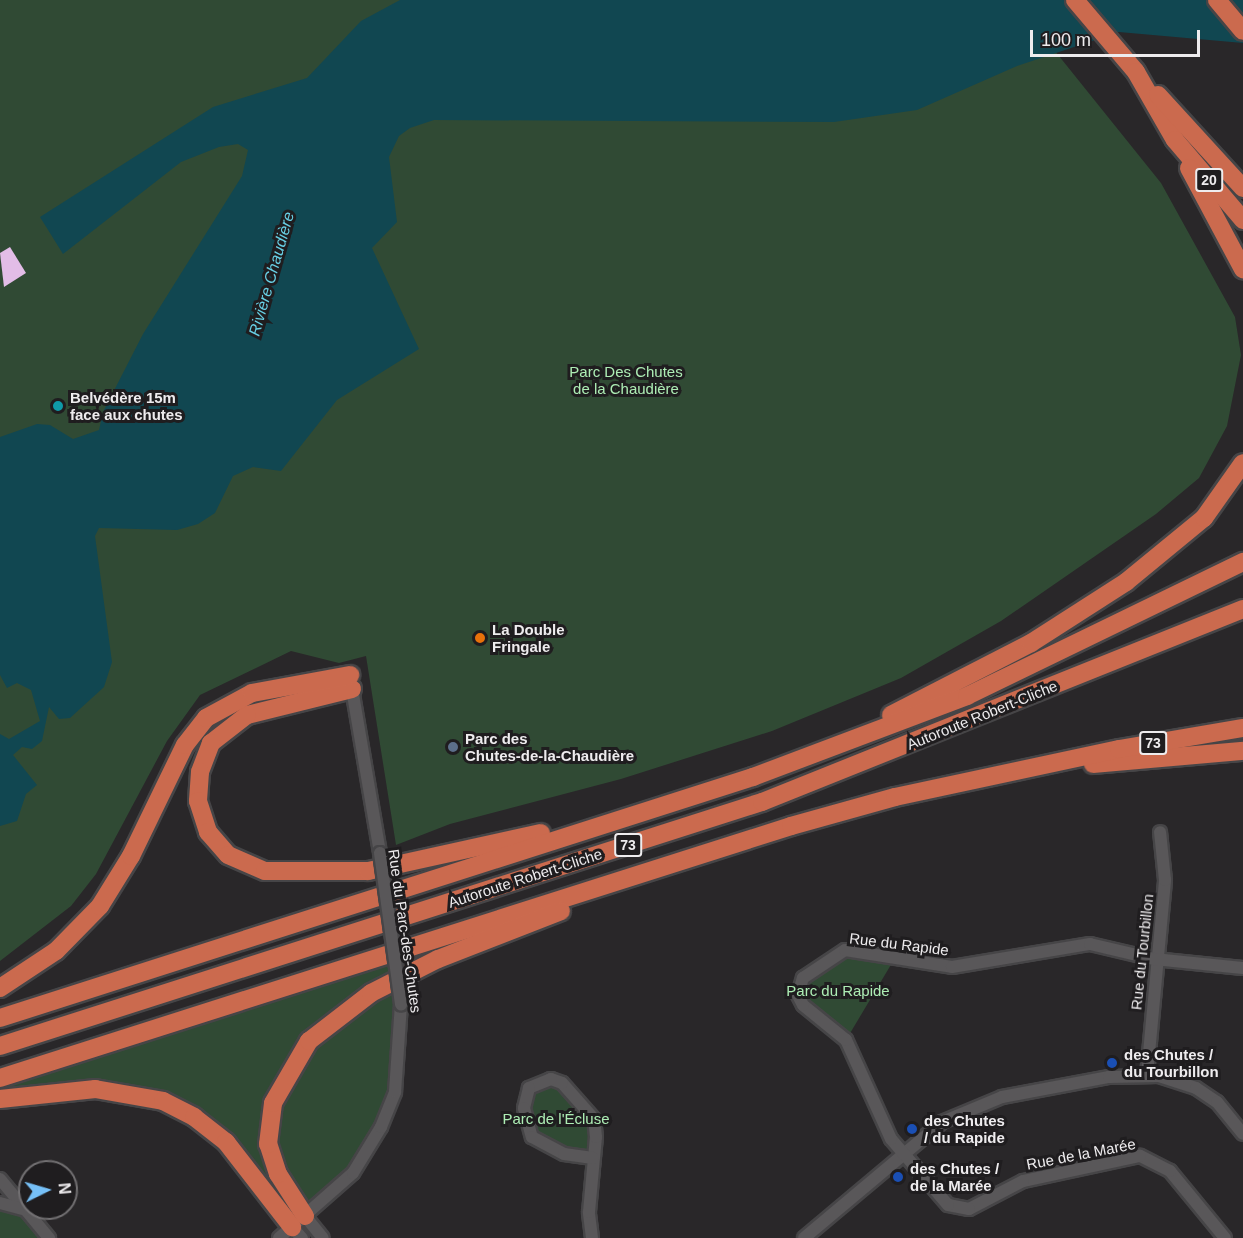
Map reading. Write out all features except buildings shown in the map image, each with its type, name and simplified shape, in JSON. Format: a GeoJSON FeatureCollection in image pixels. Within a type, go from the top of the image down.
{"type":"FeatureCollection","features":[{"type":"Feature","properties":{"kind":"highway","name":"20"},"geometry":{"type":"LineString","coordinates":[[1076,0],[1136,72],[1175,140],[1243,220]]}},
{"type":"Feature","properties":{"kind":"highway"},"geometry":{"type":"LineString","coordinates":[[1217,0],[1243,30]]}},
{"type":"Feature","properties":{"kind":"highway"},"geometry":{"type":"LineString","coordinates":[[1136,72],[1243,188]]}},
{"type":"Feature","properties":{"kind":"highway"},"geometry":{"type":"LineString","coordinates":[[1175,140],[1243,269]]}},
{"type":"Feature","properties":{"kind":"highway"},"geometry":{"type":"LineString","coordinates":[[843,741],[1031,643],[1126,582],[1204,518],[1243,463]]}},
{"type":"Feature","properties":{"kind":"highway"},"geometry":{"type":"LineString","coordinates":[[0,1018],[753,777],[843,741],[967,696],[1243,562]]}},
{"type":"Feature","properties":{"kind":"highway","name":"Autoroute Robert-Cliche"},"geometry":{"type":"LineString","coordinates":[[0,1046],[762,802],[1243,609]]}},
{"type":"Feature","properties":{"kind":"highway"},"geometry":{"type":"LineString","coordinates":[[351,682],[247,715],[211,743],[200,772],[198,801],[208,832],[228,855],[275,872],[368,871],[476,851],[555,830],[600,827]]}},
{"type":"Feature","properties":{"kind":"highway"},"geometry":{"type":"LineString","coordinates":[[0,988],[56,951],[100,906],[131,856],[185,745],[206,718],[252,693],[351,682]]}},
{"type":"Feature","properties":{"kind":"highway","name":"Autoroute Robert-Cliche"},"geometry":{"type":"LineString","coordinates":[[0,1078],[656,869],[895,797],[1064,764],[1119,749],[1243,728]]}},
{"type":"Feature","properties":{"kind":"highway"},"geometry":{"type":"LineString","coordinates":[[1064,764],[1243,751]]}},
{"type":"Feature","properties":{"kind":"highway"},"geometry":{"type":"LineString","coordinates":[[295,1230],[268,1144],[273,1103],[309,1041],[349,1006],[429,964],[656,869]]}},
{"type":"Feature","properties":{"kind":"highway"},"geometry":{"type":"LineString","coordinates":[[0,1099],[94,1089],[137,1094],[172,1105],[226,1142],[295,1230]]}},
{"type":"Feature","properties":{"kind":"street","name":"Rue du Parc-des-Chutes"},"geometry":{"type":"LineString","coordinates":[[295,1230],[353,1173],[381,1127],[395,1092],[401,1005],[380,853],[351,682]]}},
{"type":"Feature","properties":{"kind":"street","name":"Rue du Tourbillon"},"geometry":{"type":"LineString","coordinates":[[1147,1075],[1154,959],[1165,880],[1160,832]]}},
{"type":"Feature","properties":{"kind":"street","name":"Rue du Rapide"},"geometry":{"type":"LineString","coordinates":[[902,1153],[876,1114],[846,1040],[803,1005],[798,995],[803,978],[845,950],[940,966],[1081,945],[1154,959],[1243,968]]}},
{"type":"Feature","properties":{"kind":"street"},"geometry":{"type":"LineString","coordinates":[[804,1238],[902,1153],[942,1122],[980,1103],[1109,1077],[1147,1075],[1196,1088],[1217,1102],[1243,1134]]}},
{"type":"Feature","properties":{"kind":"street"},"geometry":{"type":"LineString","coordinates":[[592,1238],[589,1212],[593,1158],[594,1119],[562,1083],[551,1079],[530,1088],[524,1108],[532,1137],[564,1154],[593,1158]]}},
{"type":"Feature","properties":{"kind":"street","name":"Rue de la Marée"},"geometry":{"type":"LineString","coordinates":[[902,1153],[948,1204],[969,1209],[1023,1181],[1128,1157],[1149,1158],[1170,1170],[1225,1238]]}},
{"type":"Feature","properties":{"kind":"street"},"geometry":{"type":"LineString","coordinates":[[0,1179],[18,1200]]}},
{"type":"Feature","properties":{"kind":"street"},"geometry":{"type":"LineString","coordinates":[[0,1203],[18,1208]]}},
{"type":"Feature","properties":{"kind":"street"},"geometry":{"type":"LineString","coordinates":[[34,1220],[49,1238]]}},
{"type":"Feature","properties":{"kind":"street"},"geometry":{"type":"LineString","coordinates":[[295,1230],[323,1238]]}},
{"type":"Feature","properties":{"kind":"green space","name":"Parc Des Chutes de la Chaudière"},"geometry":{"type":"Polygon","coordinates":[[[0,0],[1014,0],[1161,183],[1235,317],[1241,355],[1227,426],[1199,478],[1156,514],[1001,621],[901,678],[772,731],[621,779],[450,824],[396,845],[366,656],[339,663],[291,651],[200,695],[167,741],[96,874],[71,906],[0,961],[0,0]]]}},
{"type":"Feature","properties":{"kind":"green space"},"geometry":{"type":"Polygon","coordinates":[[[394,952],[400,1062],[369,1149],[292,1227],[226,1142],[151,1098],[0,1099],[0,1082],[394,952]]]}},
{"type":"Feature","properties":{"kind":"green space","name":"Parc du Rapide"},"geometry":{"type":"Polygon","coordinates":[[[835,954],[895,958],[846,1040],[803,1005],[799,986],[835,954]]]}},
{"type":"Feature","properties":{"kind":"green space","name":"Parc de l'Écluse"},"geometry":{"type":"Polygon","coordinates":[[[551,1079],[594,1119],[593,1158],[532,1137],[526,1095],[551,1079]]]}},
{"type":"Feature","properties":{"kind":"green space"},"geometry":{"type":"Polygon","coordinates":[[[0,1207],[11,1214],[18,1209],[18,1220],[30,1220],[44,1238],[0,1238],[0,1207]]]}},
{"type":"Feature","properties":{"kind":"water","name":"Rivière Chaudière"},"geometry":{"type":"Polygon","coordinates":[[[400,0],[1243,0],[1243,43],[1119,32],[1017,66],[917,110],[834,122],[434,120],[410,128],[399,136],[389,157],[397,222],[372,248],[419,349],[337,400],[281,471],[253,467],[233,476],[215,513],[198,524],[177,530],[99,528],[95,536],[112,662],[104,687],[70,718],[59,719],[49,707],[42,741],[32,749],[22,747],[13,755],[37,785],[26,794],[17,821],[0,826],[0,734],[9,739],[40,721],[31,690],[17,683],[7,688],[0,675],[0,437],[37,424],[50,425],[73,439],[99,430],[103,412],[143,334],[242,176],[248,150],[238,144],[219,147],[181,162],[63,254],[40,217],[213,107],[307,78],[361,21],[400,0]]]}},
{"type":"Feature","properties":{"kind":"place","name":"Belvédère 15m face aux chutes"},"geometry":{"type":"Point","coordinates":[58,406]}},
{"type":"Feature","properties":{"kind":"place","name":"La Double Fringale"},"geometry":{"type":"Point","coordinates":[480,638]}},
{"type":"Feature","properties":{"kind":"place","name":"Parc des Chutes-de-la-Chaudière"},"geometry":{"type":"Point","coordinates":[453,747]}},
{"type":"Feature","properties":{"kind":"place","name":"des Chutes / du Tourbillon"},"geometry":{"type":"Point","coordinates":[1112,1063]}},
{"type":"Feature","properties":{"kind":"place","name":"des Chutes / du Rapide"},"geometry":{"type":"Point","coordinates":[912,1129]}},
{"type":"Feature","properties":{"kind":"place","name":"des Chutes / de la Marée"},"geometry":{"type":"Point","coordinates":[898,1177]}}]}
